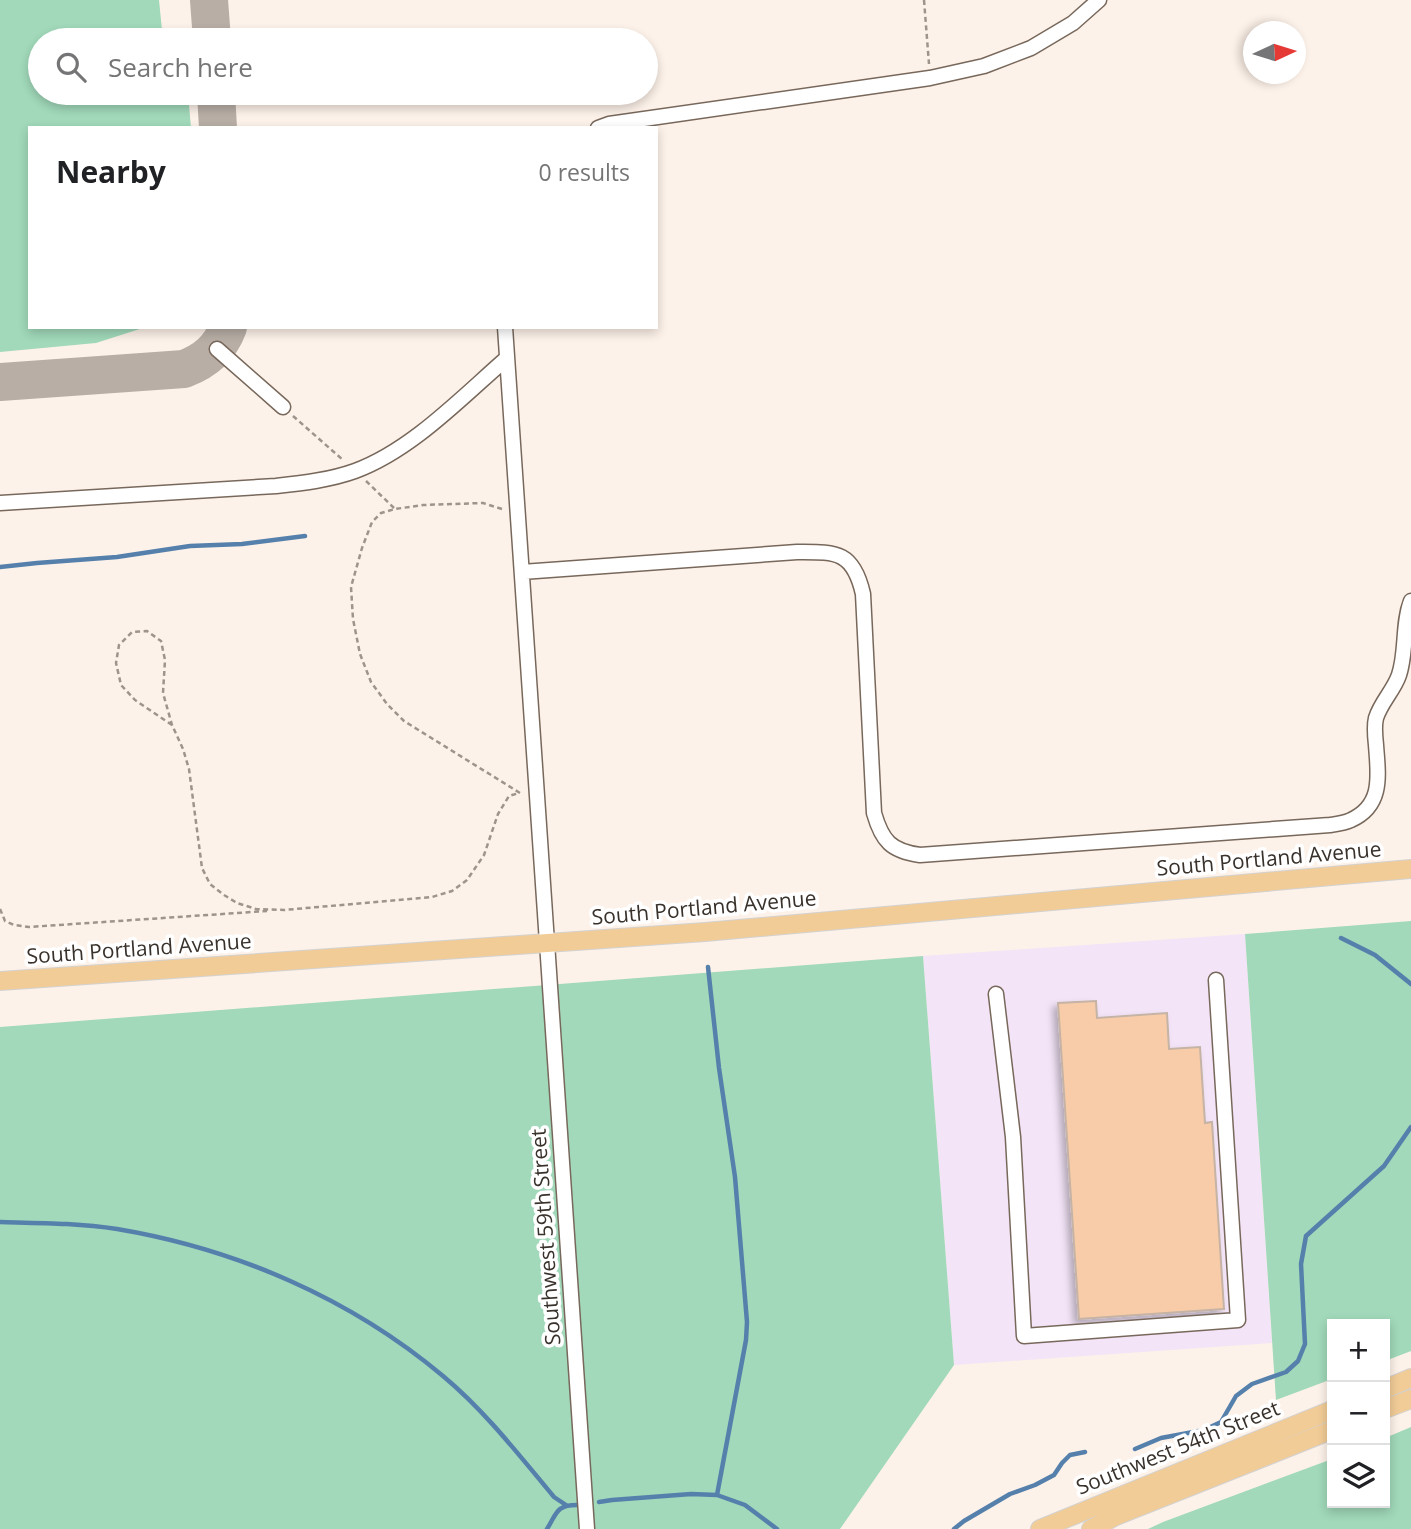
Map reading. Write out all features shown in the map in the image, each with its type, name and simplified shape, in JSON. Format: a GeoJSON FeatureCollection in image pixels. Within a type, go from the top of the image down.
{"type":"FeatureCollection","features":[{"type":"Feature","properties":{"kind":"main road","name":"South Portland Avenue"},"geometry":{"type":"LineString","coordinates":[[0,981],[705,932],[1411,869]]}},
{"type":"Feature","properties":{"kind":"main road"},"geometry":{"type":"LineString","coordinates":[[1390,1387],[1411,1378]]}},
{"type":"Feature","properties":{"kind":"main road"},"geometry":{"type":"LineString","coordinates":[[1390,1407],[1411,1399]]}},
{"type":"Feature","properties":{"kind":"main road","name":"Southwest 54th Street"},"geometry":{"type":"LineString","coordinates":[[1040,1529],[1327,1412]]}},
{"type":"Feature","properties":{"kind":"main road","name":"Southwest 54th Street"},"geometry":{"type":"LineString","coordinates":[[1091,1529],[1116,1516],[1327,1432]]}},
{"type":"Feature","properties":{"kind":"street"},"geometry":{"type":"LineString","coordinates":[[604,126],[930,78],[984,66],[1031,48],[1073,23],[1100,0]]}},
{"type":"Feature","properties":{"kind":"street","name":"Southwest 59th Street"},"geometry":{"type":"LineString","coordinates":[[505,329],[587,1529]]}},
{"type":"Feature","properties":{"kind":"street"},"geometry":{"type":"LineString","coordinates":[[217,349],[283,407]]}},
{"type":"Feature","properties":{"kind":"street"},"geometry":{"type":"LineString","coordinates":[[0,503],[276,486],[321,480],[355,471],[404,444],[508,358]]}},
{"type":"Feature","properties":{"kind":"street"},"geometry":{"type":"LineString","coordinates":[[522,572],[797,552],[830,552],[849,562],[863,594],[874,813],[878,829],[895,849],[920,856],[1330,825],[1351,820],[1365,811],[1377,788],[1376,719],[1399,676],[1411,600]]}},
{"type":"Feature","properties":{"kind":"street"},"geometry":{"type":"LineString","coordinates":[[996,994],[1013,1137],[1024,1336],[1238,1320],[1216,980]]}},
{"type":"Feature","properties":{"kind":"path"},"geometry":{"type":"LineString","coordinates":[[925,0],[930,78]]}},
{"type":"Feature","properties":{"kind":"path"},"geometry":{"type":"LineString","coordinates":[[283,407],[395,509]]}},
{"type":"Feature","properties":{"kind":"path"},"geometry":{"type":"LineString","coordinates":[[519,521],[506,510],[483,503],[423,505],[381,513],[372,522],[351,587],[353,620],[360,654],[371,682],[387,704],[404,721],[519,793]]}},
{"type":"Feature","properties":{"kind":"path"},"geometry":{"type":"LineString","coordinates":[[172,726],[135,700],[121,685],[116,663],[119,645],[132,632],[148,631],[161,641],[165,660],[163,693],[172,726],[189,769],[202,868],[211,884],[237,903],[256,909],[284,910]]}},
{"type":"Feature","properties":{"kind":"path"},"geometry":{"type":"LineString","coordinates":[[0,909],[5,921],[29,927],[432,897],[452,891],[467,880],[477,867],[498,814],[509,796],[537,792]]}},
{"type":"Feature","properties":{"kind":"shaded area"},"geometry":{"type":"Polygon","coordinates":[[[1245,934],[1272,1343],[954,1365],[923,956],[1245,934]]]}},
{"type":"Feature","properties":{"kind":"green space"},"geometry":{"type":"Polygon","coordinates":[[[0,0],[159,0],[162,28],[28,28],[28,105],[189,105],[191,126],[28,126],[28,329],[140,329],[96,343],[0,352],[0,0]]]}},
{"type":"Feature","properties":{"kind":"green space"},"geometry":{"type":"Polygon","coordinates":[[[1411,921],[1411,1351],[1390,1359],[1390,1319],[1327,1319],[1327,1381],[1276,1400],[1245,934],[1411,921]]]}},
{"type":"Feature","properties":{"kind":"green space"},"geometry":{"type":"Polygon","coordinates":[[[923,956],[954,1365],[840,1529],[0,1529],[0,1027],[923,956]]]}},
{"type":"Feature","properties":{"kind":"green space"},"geometry":{"type":"Polygon","coordinates":[[[1411,1427],[1411,1529],[1148,1529],[1327,1461],[1327,1508],[1390,1508],[1390,1436],[1411,1427]]]}},
{"type":"Feature","properties":{"kind":"building"},"geometry":{"type":"Polygon","coordinates":[[[1096,1001],[1097,1018],[1167,1013],[1169,1049],[1200,1047],[1205,1123],[1212,1122],[1224,1309],[1079,1319],[1058,1003],[1096,1001]]]}},
{"type":"Feature","properties":{"kind":"waterway"},"geometry":{"type":"LineString","coordinates":[[0,567],[305,536]]}},
{"type":"Feature","properties":{"kind":"waterway"},"geometry":{"type":"LineString","coordinates":[[1341,938],[1375,955],[1411,984]]}},
{"type":"Feature","properties":{"kind":"waterway"},"geometry":{"type":"LineString","coordinates":[[708,967],[735,1177],[747,1322],[717,1495]]}},
{"type":"Feature","properties":{"kind":"waterway"},"geometry":{"type":"LineString","coordinates":[[1135,1449],[1161,1438],[1204,1430],[1221,1422],[1236,1396],[1252,1384],[1286,1372],[1298,1361],[1305,1344],[1301,1264],[1306,1236],[1384,1166],[1411,1127]]}},
{"type":"Feature","properties":{"kind":"waterway"},"geometry":{"type":"LineString","coordinates":[[0,1222],[88,1226],[161,1238],[248,1264],[330,1300],[370,1323],[443,1376],[515,1449],[554,1497],[566,1505]]}},
{"type":"Feature","properties":{"kind":"waterway"},"geometry":{"type":"LineString","coordinates":[[954,1529],[1010,1494],[1054,1475],[1070,1455],[1085,1452]]}},
{"type":"Feature","properties":{"kind":"waterway"},"geometry":{"type":"LineString","coordinates":[[599,1502],[691,1494],[717,1495],[745,1505],[777,1529]]}},
{"type":"Feature","properties":{"kind":"waterway"},"geometry":{"type":"LineString","coordinates":[[547,1529],[561,1508],[577,1505]]}},
{"type":"Feature","properties":{"kind":"taxiway"},"geometry":{"type":"LineString","coordinates":[[209,0],[211,28]]}},
{"type":"Feature","properties":{"kind":"taxiway"},"geometry":{"type":"LineString","coordinates":[[217,105],[218,126]]}},
{"type":"Feature","properties":{"kind":"taxiway"},"geometry":{"type":"LineString","coordinates":[[0,382],[184,369],[211,353],[221,342],[227,329]]}}]}
